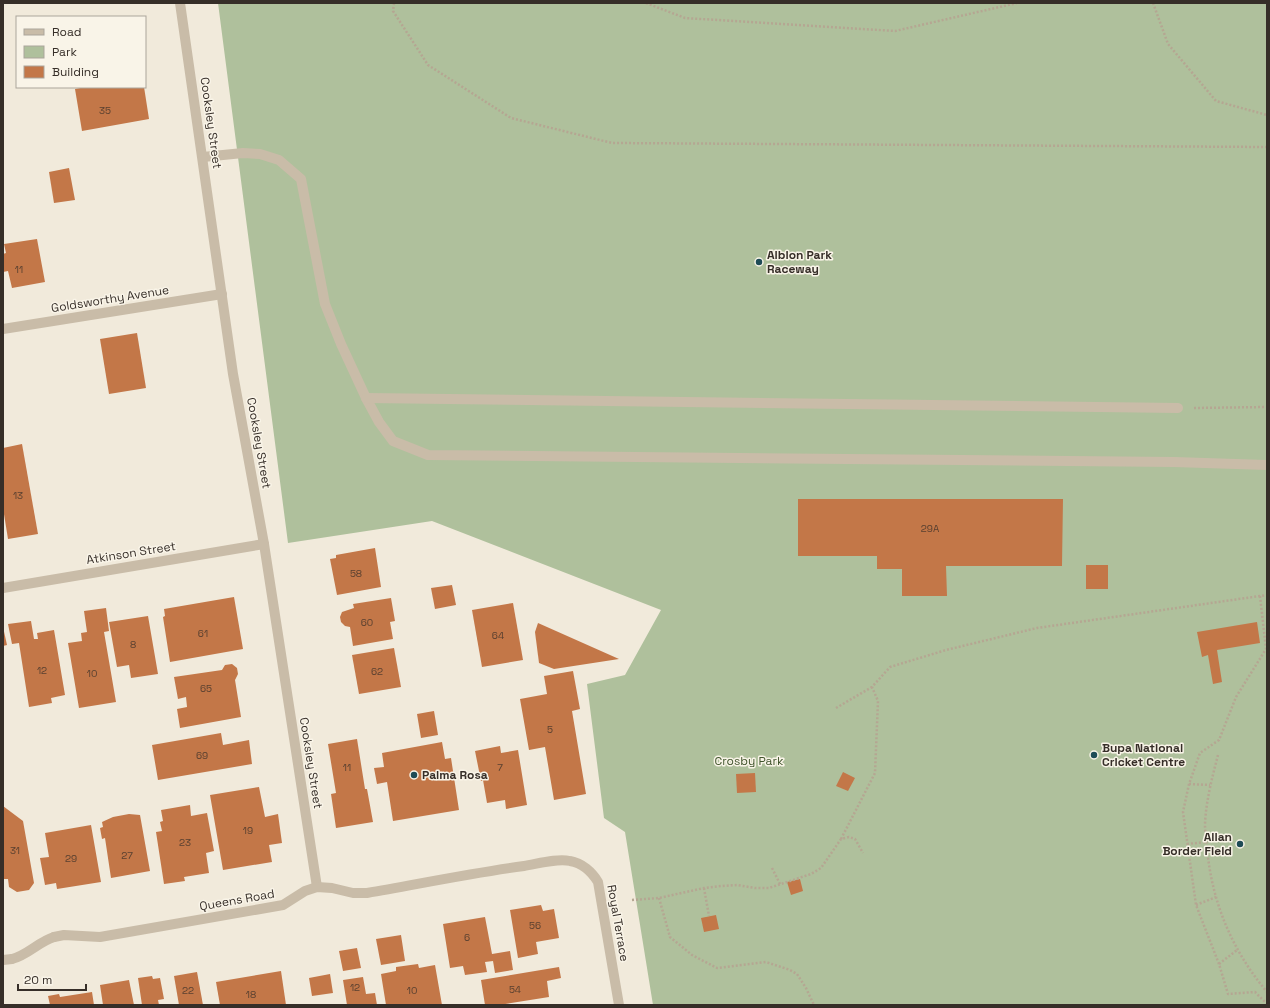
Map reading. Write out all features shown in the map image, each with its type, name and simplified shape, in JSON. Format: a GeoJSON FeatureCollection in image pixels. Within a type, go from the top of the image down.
{"type":"FeatureCollection","features":[{"type":"Feature","properties":{"kind":"street","name":"Cooksley Street"},"geometry":{"type":"LineString","coordinates":[[180,3],[233,374],[264,544],[317,887]]}},
{"type":"Feature","properties":{"kind":"street"},"geometry":{"type":"LineString","coordinates":[[203,157],[243,153],[260,154],[279,160],[300,180],[325,304],[341,344],[366,398],[379,422],[393,441],[428,455],[1166,462],[1267,465]]}},
{"type":"Feature","properties":{"kind":"street","name":"Goldsworthy Avenue"},"geometry":{"type":"LineString","coordinates":[[3,329],[222,294]]}},
{"type":"Feature","properties":{"kind":"street"},"geometry":{"type":"LineString","coordinates":[[366,398],[1178,408]]}},
{"type":"Feature","properties":{"kind":"street","name":"Atkinson Street"},"geometry":{"type":"LineString","coordinates":[[3,588],[264,544]]}},
{"type":"Feature","properties":{"kind":"street","name":"Royal Terrace"},"geometry":{"type":"LineString","coordinates":[[317,887],[332,888],[353,894],[367,893],[516,867],[570,861],[587,868],[594,874],[598,882],[619,1005]]}},
{"type":"Feature","properties":{"kind":"street","name":"Queens Road"},"geometry":{"type":"LineString","coordinates":[[8,959],[23,955],[54,937],[64,935],[100,936],[283,905],[305,891],[317,887]]}},
{"type":"Feature","properties":{"kind":"path"},"geometry":{"type":"LineString","coordinates":[[394,3],[393,11],[428,65],[511,118],[612,144],[1267,147]]}},
{"type":"Feature","properties":{"kind":"path"},"geometry":{"type":"LineString","coordinates":[[646,3],[685,18],[896,31],[1017,3]]}},
{"type":"Feature","properties":{"kind":"path"},"geometry":{"type":"LineString","coordinates":[[1153,3],[1168,44],[1216,101],[1267,115]]}},
{"type":"Feature","properties":{"kind":"path"},"geometry":{"type":"LineString","coordinates":[[1178,408],[1267,407]]}},
{"type":"Feature","properties":{"kind":"path"},"geometry":{"type":"LineString","coordinates":[[836,708],[872,687],[890,668],[946,650],[1037,628],[1267,595]]}},
{"type":"Feature","properties":{"kind":"path"},"geometry":{"type":"LineString","coordinates":[[1260,596],[1266,649],[1236,697],[1219,740],[1200,754],[1189,784],[1183,812],[1196,905],[1219,964],[1228,994],[1255,992],[1267,1004]]}},
{"type":"Feature","properties":{"kind":"path"},"geometry":{"type":"LineString","coordinates":[[632,900],[659,898],[704,888],[737,885],[763,889],[811,874],[821,868],[841,839],[875,773],[878,701],[872,687]]}},
{"type":"Feature","properties":{"kind":"path"},"geometry":{"type":"LineString","coordinates":[[1218,755],[1210,785],[1205,825],[1209,872],[1216,898],[1233,942],[1254,976],[1267,992]]}},
{"type":"Feature","properties":{"kind":"path"},"geometry":{"type":"LineString","coordinates":[[1189,784],[1210,785]]}},
{"type":"Feature","properties":{"kind":"path"},"geometry":{"type":"LineString","coordinates":[[841,839],[849,837],[855,839],[863,853]]}},
{"type":"Feature","properties":{"kind":"path"},"geometry":{"type":"LineString","coordinates":[[1187,844],[1206,842]]}},
{"type":"Feature","properties":{"kind":"path"},"geometry":{"type":"LineString","coordinates":[[772,868],[780,884]]}},
{"type":"Feature","properties":{"kind":"path"},"geometry":{"type":"LineString","coordinates":[[704,888],[709,916]]}},
{"type":"Feature","properties":{"kind":"path"},"geometry":{"type":"LineString","coordinates":[[659,898],[670,937],[692,955],[717,968],[766,962],[790,970],[797,974],[814,1005]]}},
{"type":"Feature","properties":{"kind":"path"},"geometry":{"type":"LineString","coordinates":[[1196,905],[1216,898]]}},
{"type":"Feature","properties":{"kind":"path"},"geometry":{"type":"LineString","coordinates":[[1219,964],[1237,950]]}},
{"type":"Feature","properties":{"kind":"green space","name":"Albion Park Raceway"},"geometry":{"type":"Polygon","coordinates":[[[218,3],[1267,3],[1267,1005],[653,1005],[625,832],[604,818],[587,684],[625,675],[661,610],[432,521],[288,543],[218,3]]]}},
{"type":"Feature","properties":{"kind":"building"},"geometry":{"type":"Polygon","coordinates":[[[144,88],[149,119],[82,131],[75,89],[144,88]]]}},
{"type":"Feature","properties":{"kind":"building"},"geometry":{"type":"Polygon","coordinates":[[[69,168],[75,200],[54,203],[49,172],[69,168]]]}},
{"type":"Feature","properties":{"kind":"building"},"geometry":{"type":"Polygon","coordinates":[[[37,239],[45,282],[12,288],[8,271],[3,272],[3,254],[6,253],[4,244],[37,239]]]}},
{"type":"Feature","properties":{"kind":"building"},"geometry":{"type":"Polygon","coordinates":[[[137,333],[146,388],[109,394],[100,339],[137,333]]]}},
{"type":"Feature","properties":{"kind":"building"},"geometry":{"type":"Polygon","coordinates":[[[22,444],[38,534],[8,539],[3,508],[3,448],[22,444]]]}},
{"type":"Feature","properties":{"kind":"building"},"geometry":{"type":"Polygon","coordinates":[[[798,499],[1063,499],[1062,566],[946,566],[947,596],[902,596],[902,569],[877,569],[877,556],[798,556],[798,499]]]}},
{"type":"Feature","properties":{"kind":"building"},"geometry":{"type":"Polygon","coordinates":[[[375,548],[381,587],[337,595],[330,559],[336,558],[336,555],[375,548]]]}},
{"type":"Feature","properties":{"kind":"building"},"geometry":{"type":"Polygon","coordinates":[[[1086,565],[1108,565],[1108,589],[1086,589],[1086,565]]]}},
{"type":"Feature","properties":{"kind":"building"},"geometry":{"type":"Polygon","coordinates":[[[452,585],[456,605],[435,609],[431,588],[452,585]]]}},
{"type":"Feature","properties":{"kind":"building"},"geometry":{"type":"Polygon","coordinates":[[[234,597],[243,649],[170,662],[163,617],[165,616],[164,609],[234,597]]]}},
{"type":"Feature","properties":{"kind":"building"},"geometry":{"type":"Polygon","coordinates":[[[391,598],[395,621],[390,622],[393,639],[353,646],[350,627],[345,626],[341,622],[340,617],[342,612],[354,608],[353,604],[391,598]]]}},
{"type":"Feature","properties":{"kind":"building"},"geometry":{"type":"Polygon","coordinates":[[[513,603],[523,660],[482,667],[472,610],[513,603]]]}},
{"type":"Feature","properties":{"kind":"building"},"geometry":{"type":"Polygon","coordinates":[[[106,608],[109,631],[104,632],[116,702],[79,708],[68,643],[82,641],[81,633],[87,632],[84,611],[106,608]]]}},
{"type":"Feature","properties":{"kind":"building"},"geometry":{"type":"Polygon","coordinates":[[[148,616],[158,674],[131,678],[129,665],[117,667],[109,622],[148,616]]]}},
{"type":"Feature","properties":{"kind":"building"},"geometry":{"type":"Polygon","coordinates":[[[31,621],[34,639],[38,639],[37,633],[54,630],[65,695],[51,698],[52,703],[29,707],[19,643],[12,644],[8,624],[31,621]]]}},
{"type":"Feature","properties":{"kind":"building"},"geometry":{"type":"Polygon","coordinates":[[[1257,622],[1260,643],[1217,650],[1222,682],[1213,684],[1208,655],[1202,657],[1197,632],[1257,622]]]}},
{"type":"Feature","properties":{"kind":"building"},"geometry":{"type":"Polygon","coordinates":[[[538,623],[619,659],[554,669],[539,663],[535,632],[538,623]]]}},
{"type":"Feature","properties":{"kind":"building"},"geometry":{"type":"Polygon","coordinates":[[[3,627],[7,645],[3,646],[3,627]]]}},
{"type":"Feature","properties":{"kind":"building"},"geometry":{"type":"Polygon","coordinates":[[[394,648],[401,687],[359,694],[352,655],[394,648]]]}},
{"type":"Feature","properties":{"kind":"building"},"geometry":{"type":"Polygon","coordinates":[[[232,664],[237,668],[238,674],[235,680],[241,717],[180,728],[177,709],[187,707],[186,697],[178,699],[174,677],[222,670],[225,665],[232,664]]]}},
{"type":"Feature","properties":{"kind":"building"},"geometry":{"type":"Polygon","coordinates":[[[573,671],[580,709],[572,711],[586,794],[554,800],[545,747],[529,750],[520,699],[547,694],[544,676],[573,671]]]}},
{"type":"Feature","properties":{"kind":"building"},"geometry":{"type":"Polygon","coordinates":[[[434,711],[438,735],[421,738],[417,714],[434,711]]]}},
{"type":"Feature","properties":{"kind":"building"},"geometry":{"type":"Polygon","coordinates":[[[221,733],[223,745],[249,740],[252,764],[158,780],[152,745],[221,733]]]}},
{"type":"Feature","properties":{"kind":"building"},"geometry":{"type":"Polygon","coordinates":[[[357,739],[365,789],[367,789],[373,822],[336,828],[331,794],[336,793],[328,744],[357,739]]]}},
{"type":"Feature","properties":{"kind":"building","name":"Palma Rosa"},"geometry":{"type":"Polygon","coordinates":[[[442,742],[445,759],[451,758],[459,810],[393,821],[387,782],[377,784],[374,768],[384,767],[382,753],[442,742]]]}},
{"type":"Feature","properties":{"kind":"building"},"geometry":{"type":"Polygon","coordinates":[[[500,746],[501,753],[518,750],[527,805],[506,809],[505,800],[487,803],[483,780],[481,781],[475,751],[500,746]]]}},
{"type":"Feature","properties":{"kind":"building"},"geometry":{"type":"Polygon","coordinates":[[[843,772],[855,778],[848,791],[836,786],[843,772]]]}},
{"type":"Feature","properties":{"kind":"building"},"geometry":{"type":"Polygon","coordinates":[[[755,773],[756,792],[737,793],[736,774],[755,773]]]}},
{"type":"Feature","properties":{"kind":"building"},"geometry":{"type":"Polygon","coordinates":[[[259,787],[265,817],[278,814],[282,843],[269,845],[272,862],[223,870],[210,795],[259,787]]]}},
{"type":"Feature","properties":{"kind":"building"},"geometry":{"type":"Polygon","coordinates":[[[190,805],[191,816],[207,813],[214,851],[206,853],[209,873],[184,877],[185,881],[164,884],[156,832],[162,831],[160,822],[163,821],[161,810],[190,805]]]}},
{"type":"Feature","properties":{"kind":"building"},"geometry":{"type":"Polygon","coordinates":[[[3,806],[23,821],[34,883],[29,890],[17,892],[9,887],[8,879],[3,879],[3,806]]]}},
{"type":"Feature","properties":{"kind":"building"},"geometry":{"type":"Polygon","coordinates":[[[129,814],[140,815],[150,871],[111,878],[105,838],[102,839],[100,828],[103,827],[102,822],[113,817],[129,814]]]}},
{"type":"Feature","properties":{"kind":"building"},"geometry":{"type":"Polygon","coordinates":[[[91,825],[101,882],[57,889],[56,883],[45,885],[40,858],[49,857],[45,833],[91,825]]]}},
{"type":"Feature","properties":{"kind":"building"},"geometry":{"type":"Polygon","coordinates":[[[800,879],[803,891],[791,895],[787,882],[800,879]]]}},
{"type":"Feature","properties":{"kind":"building"},"geometry":{"type":"Polygon","coordinates":[[[541,905],[543,911],[554,909],[559,938],[536,942],[538,954],[518,958],[510,910],[541,905]]]}},
{"type":"Feature","properties":{"kind":"building"},"geometry":{"type":"Polygon","coordinates":[[[716,915],[719,929],[704,932],[701,918],[716,915]]]}},
{"type":"Feature","properties":{"kind":"building"},"geometry":{"type":"Polygon","coordinates":[[[485,917],[492,954],[510,951],[513,970],[495,973],[493,961],[485,962],[487,972],[465,975],[463,966],[450,968],[443,924],[485,917]]]}},
{"type":"Feature","properties":{"kind":"building"},"geometry":{"type":"Polygon","coordinates":[[[401,935],[405,961],[381,965],[376,939],[401,935]]]}},
{"type":"Feature","properties":{"kind":"building"},"geometry":{"type":"Polygon","coordinates":[[[357,948],[361,968],[343,971],[339,951],[357,948]]]}},
{"type":"Feature","properties":{"kind":"building"},"geometry":{"type":"Polygon","coordinates":[[[418,964],[419,968],[435,965],[442,1005],[386,1005],[381,974],[396,971],[396,967],[418,964]]]}},
{"type":"Feature","properties":{"kind":"building"},"geometry":{"type":"Polygon","coordinates":[[[559,967],[561,978],[547,981],[549,997],[499,1005],[485,1005],[481,980],[559,967]]]}},
{"type":"Feature","properties":{"kind":"building"},"geometry":{"type":"Polygon","coordinates":[[[281,971],[286,1005],[220,1005],[216,982],[281,971]]]}},
{"type":"Feature","properties":{"kind":"building"},"geometry":{"type":"Polygon","coordinates":[[[197,972],[203,1005],[179,1005],[174,976],[197,972]]]}},
{"type":"Feature","properties":{"kind":"building"},"geometry":{"type":"Polygon","coordinates":[[[330,974],[333,993],[312,996],[309,978],[330,974]]]}},
{"type":"Feature","properties":{"kind":"building"},"geometry":{"type":"Polygon","coordinates":[[[152,976],[153,979],[160,978],[164,999],[158,1000],[159,1005],[142,1005],[138,978],[152,976]]]}},
{"type":"Feature","properties":{"kind":"building"},"geometry":{"type":"Polygon","coordinates":[[[363,977],[366,994],[375,993],[377,1005],[347,1005],[343,980],[363,977]]]}},
{"type":"Feature","properties":{"kind":"building"},"geometry":{"type":"Polygon","coordinates":[[[129,980],[134,1005],[103,1005],[100,985],[129,980]]]}},
{"type":"Feature","properties":{"kind":"building"},"geometry":{"type":"Polygon","coordinates":[[[92,992],[94,1005],[50,1005],[48,996],[59,994],[60,997],[92,992]]]}},
{"type":"Feature","properties":{"kind":"place","name":"Albion Park Raceway"},"geometry":{"type":"Point","coordinates":[759,262]}},
{"type":"Feature","properties":{"kind":"place","name":"Bupa National Cricket Centre"},"geometry":{"type":"Point","coordinates":[1094,755]}},
{"type":"Feature","properties":{"kind":"place","name":"Palma Rosa"},"geometry":{"type":"Point","coordinates":[414,775]}},
{"type":"Feature","properties":{"kind":"place","name":"Allan Border Field"},"geometry":{"type":"Point","coordinates":[1240,844]}},
{"type":"Feature","properties":{"kind":"park label","name":"Crosby Park"},"geometry":{"type":"Point","coordinates":[749,761]}}]}
